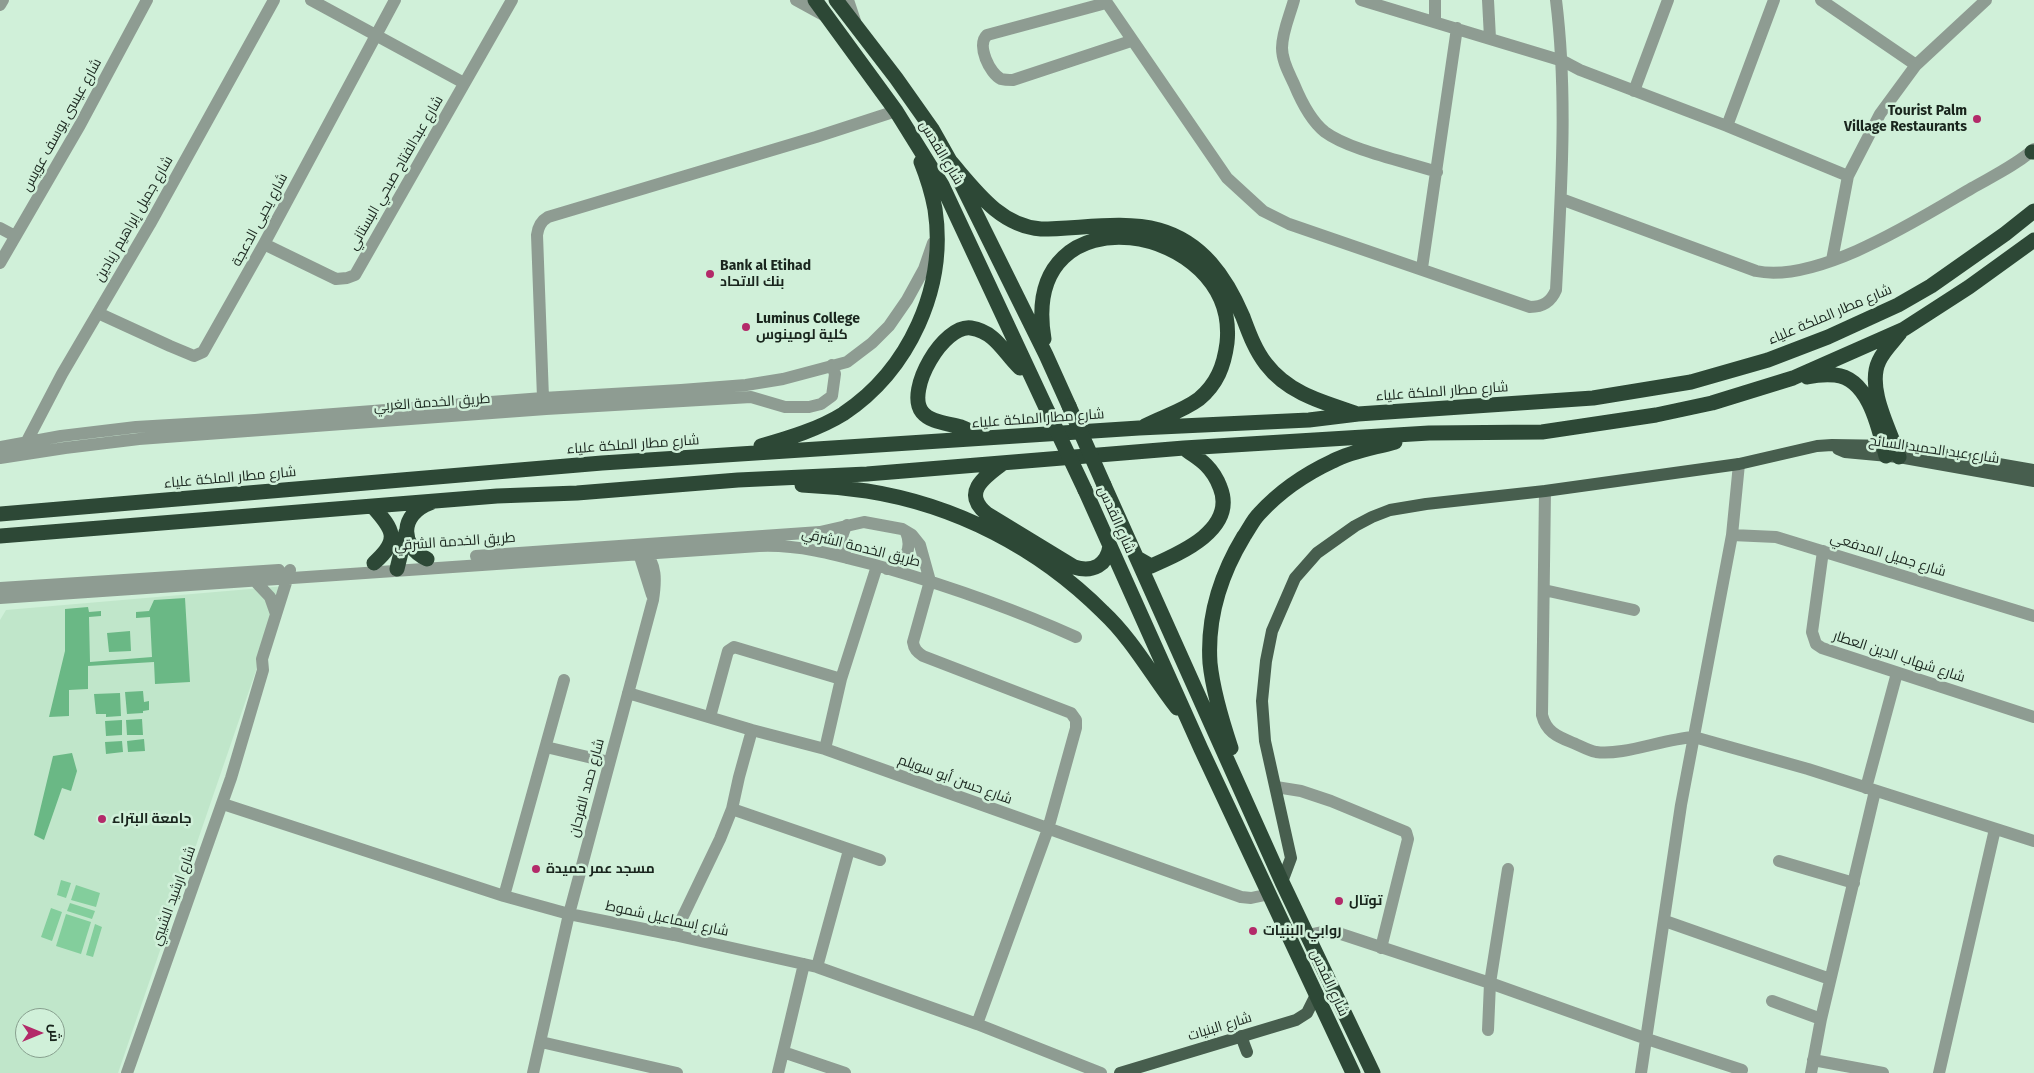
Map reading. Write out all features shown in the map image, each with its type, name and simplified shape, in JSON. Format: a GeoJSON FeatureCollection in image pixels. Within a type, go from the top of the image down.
{"type":"FeatureCollection","features":[{"type":"Feature","properties":{"kind":"highway","name":"شارع القدس"},"geometry":{"type":"LineString","coordinates":[[815,0],[912,134],[942,185],[1085,490],[1193,730],[1353,1073]]}},
{"type":"Feature","properties":{"kind":"highway","name":"شارع القدس"},"geometry":{"type":"LineString","coordinates":[[836,0],[896,78],[927,122],[950,161],[1046,355],[1282,882],[1374,1073]]}},
{"type":"Feature","properties":{"kind":"highway"},"geometry":{"type":"LineString","coordinates":[[738,453],[792,437],[832,419],[861,401],[880,384],[909,344],[928,301],[936,258],[936,228],[932,193],[912,134]]}},
{"type":"Feature","properties":{"kind":"highway"},"geometry":{"type":"LineString","coordinates":[[950,161],[977,192],[998,212],[1006,218],[1026,227],[1048,229],[1137,226],[1159,230],[1194,247],[1210,260],[1225,280],[1258,352],[1278,377],[1308,397],[1358,414]]}},
{"type":"Feature","properties":{"kind":"highway","name":"شارع مطار الملكة علياء"},"geometry":{"type":"LineString","coordinates":[[0,514],[738,453],[830,450],[1139,428],[1309,420],[1358,414],[1593,398],[1691,382],[1768,360],[1828,337],[1898,305],[1965,263],[2034,211]]}},
{"type":"Feature","properties":{"kind":"highway"},"geometry":{"type":"LineString","coordinates":[[1046,355],[1041,322],[1044,290],[1055,267],[1066,255],[1079,246],[1104,238],[1138,238],[1161,244],[1194,265],[1208,279],[1217,292],[1227,318],[1228,334],[1223,367],[1216,380],[1199,398],[1189,405],[1139,428]]}},
{"type":"Feature","properties":{"kind":"highway"},"geometry":{"type":"LineString","coordinates":[[0,536],[303,511],[738,480],[867,474],[1184,448],[1429,433],[1542,432],[1637,418],[1712,403],[1793,378],[1904,329],[1969,287],[2034,240]]}},
{"type":"Feature","properties":{"kind":"highway"},"geometry":{"type":"LineString","coordinates":[[986,439],[960,427],[937,421],[922,412],[917,397],[918,388],[926,368],[945,340],[964,328],[977,330],[991,336],[1018,366],[1027,369]]}},
{"type":"Feature","properties":{"kind":"highway"},"geometry":{"type":"LineString","coordinates":[[1891,451],[1874,384],[1875,372],[1884,352],[1904,329]]}},
{"type":"Feature","properties":{"kind":"highway"},"geometry":{"type":"LineString","coordinates":[[1793,378],[1836,374],[1855,383],[1867,400],[1891,451]]}},
{"type":"Feature","properties":{"kind":"highway"},"geometry":{"type":"LineString","coordinates":[[1243,796],[1219,711],[1210,663],[1211,625],[1216,599],[1233,554],[1258,516],[1285,489],[1334,460],[1358,451],[1429,433]]}},
{"type":"Feature","properties":{"kind":"highway"},"geometry":{"type":"LineString","coordinates":[[1137,558],[1151,566],[1182,552],[1204,537],[1218,522],[1223,510],[1222,491],[1214,475],[1206,465],[1184,448]]}},
{"type":"Feature","properties":{"kind":"highway"},"geometry":{"type":"LineString","coordinates":[[1002,464],[979,483],[976,491],[976,500],[980,508],[987,514],[1082,570],[1090,570],[1104,562],[1110,546]]}},
{"type":"Feature","properties":{"kind":"highway"},"geometry":{"type":"LineString","coordinates":[[738,480],[866,491],[917,502],[962,518],[1015,542],[1064,576],[1104,612],[1142,657],[1166,694],[1193,730]]}},
{"type":"Feature","properties":{"kind":"highway"},"geometry":{"type":"LineString","coordinates":[[398,566],[410,519],[417,509],[434,502]]}},
{"type":"Feature","properties":{"kind":"highway"},"geometry":{"type":"LineString","coordinates":[[373,507],[387,522],[391,537],[386,551],[374,563]]}},
{"type":"Feature","properties":{"kind":"highway"},"geometry":{"type":"LineString","coordinates":[[406,531],[412,548],[427,560]]}},
{"type":"Feature","properties":{"kind":"main road","name":"شارع عبد الحميد السائح"},"geometry":{"type":"LineString","coordinates":[[1282,882],[1291,858],[1265,741],[1262,701],[1266,662],[1272,631],[1280,608],[1295,578],[1317,553],[1355,526],[1390,510],[1545,492],[1739,464],[1817,446],[1832,445],[1891,451],[2034,470]]}},
{"type":"Feature","properties":{"kind":"main road","name":"شارع عبد الحميد السائح"},"geometry":{"type":"LineString","coordinates":[[1891,451],[2034,481]]}},
{"type":"Feature","properties":{"kind":"main road","name":"شارع البنيات"},"geometry":{"type":"LineString","coordinates":[[1120,1073],[1302,1017],[1307,1013],[1317,994]]}},
{"type":"Feature","properties":{"kind":"main road"},"geometry":{"type":"LineString","coordinates":[[1241,1036],[1247,1052]]}},
{"type":"Feature","properties":{"kind":"street"},"geometry":{"type":"LineString","coordinates":[[0,5],[4,0]]}},
{"type":"Feature","properties":{"kind":"street","name":"شارع عيسى يوسف عويس"},"geometry":{"type":"LineString","coordinates":[[0,263],[80,125],[147,0]]}},
{"type":"Feature","properties":{"kind":"street","name":"شارع جميل إبراهيم زيادين"},"geometry":{"type":"LineString","coordinates":[[29,447],[62,374],[181,168],[274,0]]}},
{"type":"Feature","properties":{"kind":"street"},"geometry":{"type":"LineString","coordinates":[[311,0],[464,83]]}},
{"type":"Feature","properties":{"kind":"street","name":"شارع يحيى الدعجة"},"geometry":{"type":"LineString","coordinates":[[98,312],[194,356],[203,352],[264,244],[395,0]]}},
{"type":"Feature","properties":{"kind":"street","name":"شارع عبدالفتاح صبحي البستاني"},"geometry":{"type":"LineString","coordinates":[[264,244],[336,279],[355,275],[512,0]]}},
{"type":"Feature","properties":{"kind":"street"},"geometry":{"type":"LineString","coordinates":[[796,0],[827,18]]}},
{"type":"Feature","properties":{"kind":"street"},"geometry":{"type":"LineString","coordinates":[[848,0],[860,33]]}},
{"type":"Feature","properties":{"kind":"street"},"geometry":{"type":"LineString","coordinates":[[1294,0],[1282,42],[1284,62],[1302,101],[1319,127],[1331,136],[1353,146],[1437,172]]}},
{"type":"Feature","properties":{"kind":"street"},"geometry":{"type":"LineString","coordinates":[[1360,0],[1436,21],[1563,61],[1580,70],[1727,126],[1848,176]]}},
{"type":"Feature","properties":{"kind":"street"},"geometry":{"type":"LineString","coordinates":[[1435,0],[1436,21]]}},
{"type":"Feature","properties":{"kind":"street"},"geometry":{"type":"LineString","coordinates":[[1488,0],[1490,38]]}},
{"type":"Feature","properties":{"kind":"street"},"geometry":{"type":"LineString","coordinates":[[1131,41],[1013,80],[1003,80],[998,77],[983,54],[982,42],[987,35],[1105,1],[1227,178],[1250,202],[1272,217],[1289,224],[1422,268],[1524,306],[1536,307],[1546,304],[1553,298],[1556,290],[1561,199],[1563,61],[1556,0]]}},
{"type":"Feature","properties":{"kind":"street"},"geometry":{"type":"LineString","coordinates":[[1634,91],[1668,0]]}},
{"type":"Feature","properties":{"kind":"street"},"geometry":{"type":"LineString","coordinates":[[1727,126],[1774,0]]}},
{"type":"Feature","properties":{"kind":"street"},"geometry":{"type":"LineString","coordinates":[[1821,0],[1840,6],[1916,65]]}},
{"type":"Feature","properties":{"kind":"street"},"geometry":{"type":"LineString","coordinates":[[1832,260],[1848,176],[1880,114],[1916,65],[1986,0]]}},
{"type":"Feature","properties":{"kind":"street"},"geometry":{"type":"LineString","coordinates":[[1422,268],[1457,28]]}},
{"type":"Feature","properties":{"kind":"street"},"geometry":{"type":"LineString","coordinates":[[543,398],[537,235],[544,219],[548,216],[896,111]]}},
{"type":"Feature","properties":{"kind":"street"},"geometry":{"type":"LineString","coordinates":[[1561,199],[1756,271],[1768,274],[1788,273],[1801,271],[1832,260],[1895,233],[2033,151]]}},
{"type":"Feature","properties":{"kind":"street"},"geometry":{"type":"LineString","coordinates":[[0,228],[15,236]]}},
{"type":"Feature","properties":{"kind":"street","name":"طريق الخدمة الغربي"},"geometry":{"type":"LineString","coordinates":[[0,447],[29,447],[546,409],[676,396],[771,382],[847,362],[880,336],[896,317],[924,269],[936,228]]}},
{"type":"Feature","properties":{"kind":"street","name":"طريق الخدمة الغربي"},"geometry":{"type":"LineString","coordinates":[[0,458],[29,447],[136,427],[543,398],[676,396],[751,398],[785,407],[815,406],[832,396],[835,374],[832,365]]}},
{"type":"Feature","properties":{"kind":"street"},"geometry":{"type":"LineString","coordinates":[[1641,1073],[1681,805],[1732,535],[1739,464]]}},
{"type":"Feature","properties":{"kind":"street"},"geometry":{"type":"LineString","coordinates":[[1545,492],[1542,715],[1544,724],[1550,732],[1585,748],[1602,752],[1626,750],[1677,738],[1694,737],[1808,769],[2034,840]]}},
{"type":"Feature","properties":{"kind":"street","name":"طريق الخدمة الشرقي"},"geometry":{"type":"LineString","coordinates":[[0,588],[294,573],[640,551],[827,532],[855,523],[872,523],[912,535],[920,545],[930,581]]}},
{"type":"Feature","properties":{"kind":"street"},"geometry":{"type":"LineString","coordinates":[[847,525],[842,533],[841,542],[848,558]]}},
{"type":"Feature","properties":{"kind":"street"},"geometry":{"type":"LineString","coordinates":[[825,749],[841,680],[882,567],[900,564],[908,552],[909,546],[906,532]]}},
{"type":"Feature","properties":{"kind":"street","name":"شارع جميل المدفعي"},"geometry":{"type":"LineString","coordinates":[[1732,535],[1776,537],[2034,616]]}},
{"type":"Feature","properties":{"kind":"street","name":"طريق الخدمة الشرقي"},"geometry":{"type":"LineString","coordinates":[[0,598],[254,580],[374,563],[398,566],[427,560],[787,546],[848,558],[930,581]]}},
{"type":"Feature","properties":{"kind":"street","name":"شارع حمد الفرحان"},"geometry":{"type":"LineString","coordinates":[[533,1073],[569,914],[653,600],[640,551]]}},
{"type":"Feature","properties":{"kind":"street","name":"شارع شهاب الدين العطار"},"geometry":{"type":"LineString","coordinates":[[1823,551],[1812,632],[1816,644],[1822,648],[2034,717]]}},
{"type":"Feature","properties":{"kind":"street","name":"شارع ارشيد الشيبي"},"geometry":{"type":"LineString","coordinates":[[263,670],[262,659],[276,614],[294,573]]}},
{"type":"Feature","properties":{"kind":"street","name":"شارع ارشيد الشيبي"},"geometry":{"type":"LineString","coordinates":[[127,1073],[223,804],[263,670],[270,661],[294,573]]}},
{"type":"Feature","properties":{"kind":"street"},"geometry":{"type":"LineString","coordinates":[[254,580],[270,597],[276,614]]}},
{"type":"Feature","properties":{"kind":"street"},"geometry":{"type":"LineString","coordinates":[[977,1024],[1048,828],[1076,728],[1074,716],[1071,713],[923,656],[914,647],[913,642],[930,581],[1038,620],[1076,638]]}},
{"type":"Feature","properties":{"kind":"street"},"geometry":{"type":"LineString","coordinates":[[1544,590],[1634,610]]}},
{"type":"Feature","properties":{"kind":"street"},"geometry":{"type":"LineString","coordinates":[[710,717],[728,651],[734,647],[841,680]]}},
{"type":"Feature","properties":{"kind":"street"},"geometry":{"type":"LineString","coordinates":[[1883,1073],[1812,1067],[1830,979],[1854,884],[1871,790],[1897,673]]}},
{"type":"Feature","properties":{"kind":"street"},"geometry":{"type":"LineString","coordinates":[[504,896],[564,680]]}},
{"type":"Feature","properties":{"kind":"street","name":"شارع حسن أبو سويلم"},"geometry":{"type":"LineString","coordinates":[[628,693],[752,730],[825,749],[1241,897],[1250,898],[1270,894]]}},
{"type":"Feature","properties":{"kind":"street"},"geometry":{"type":"LineString","coordinates":[[674,935],[720,840],[732,809],[752,730]]}},
{"type":"Feature","properties":{"kind":"street"},"geometry":{"type":"LineString","coordinates":[[546,747],[609,762]]}},
{"type":"Feature","properties":{"kind":"street"},"geometry":{"type":"LineString","coordinates":[[1276,787],[1331,801],[1404,829],[1406,832],[1408,839],[1381,948]]}},
{"type":"Feature","properties":{"kind":"street","name":"شارع إسماعيل شموط"},"geometry":{"type":"LineString","coordinates":[[223,804],[504,896],[569,914],[817,967],[977,1024],[1101,1073]]}},
{"type":"Feature","properties":{"kind":"street"},"geometry":{"type":"LineString","coordinates":[[732,809],[880,860]]}},
{"type":"Feature","properties":{"kind":"street"},"geometry":{"type":"LineString","coordinates":[[1939,1073],[1995,829]]}},
{"type":"Feature","properties":{"kind":"street"},"geometry":{"type":"LineString","coordinates":[[817,967],[849,850]]}},
{"type":"Feature","properties":{"kind":"street"},"geometry":{"type":"LineString","coordinates":[[1779,861],[1854,884]]}},
{"type":"Feature","properties":{"kind":"street"},"geometry":{"type":"LineString","coordinates":[[1488,1030],[1490,983],[1508,869]]}},
{"type":"Feature","properties":{"kind":"street"},"geometry":{"type":"LineString","coordinates":[[1665,921],[1830,979]]}},
{"type":"Feature","properties":{"kind":"street"},"geometry":{"type":"LineString","coordinates":[[1308,935],[1335,932],[1742,1070]]}},
{"type":"Feature","properties":{"kind":"street"},"geometry":{"type":"LineString","coordinates":[[778,1073],[804,964]]}},
{"type":"Feature","properties":{"kind":"street"},"geometry":{"type":"LineString","coordinates":[[1772,1000],[1821,1019]]}},
{"type":"Feature","properties":{"kind":"street"},"geometry":{"type":"LineString","coordinates":[[541,1042],[635,1068],[677,1073]]}},
{"type":"Feature","properties":{"kind":"street"},"geometry":{"type":"LineString","coordinates":[[783,1052],[845,1073]]}},
{"type":"Feature","properties":{"kind":"shaded area","name":"جامعة البتراء"},"geometry":{"type":"Polygon","coordinates":[[[285,586],[118,1073],[0,1073],[0,620],[6,610],[285,586]]]}},
{"type":"Feature","properties":{"kind":"green space"},"geometry":{"type":"Polygon","coordinates":[[[185,598],[190,682],[155,684],[154,662],[88,666],[88,689],[69,690],[69,716],[49,717],[65,651],[65,609],[88,607],[89,612],[101,611],[101,616],[89,617],[90,662],[152,657],[150,617],[136,618],[136,612],[149,611],[154,600],[185,598]]]}},
{"type":"Feature","properties":{"kind":"green space"},"geometry":{"type":"Polygon","coordinates":[[[130,631],[131,651],[109,652],[107,633],[130,631]]]}},
{"type":"Feature","properties":{"kind":"green space"},"geometry":{"type":"Polygon","coordinates":[[[143,691],[144,702],[149,701],[149,710],[143,711],[143,713],[127,714],[125,692],[143,691]]]}},
{"type":"Feature","properties":{"kind":"green space"},"geometry":{"type":"Polygon","coordinates":[[[120,693],[121,716],[106,717],[106,714],[96,714],[94,694],[120,693]]]}},
{"type":"Feature","properties":{"kind":"green space"},"geometry":{"type":"Polygon","coordinates":[[[142,719],[143,735],[127,735],[126,720],[142,719]]]}},
{"type":"Feature","properties":{"kind":"green space"},"geometry":{"type":"Polygon","coordinates":[[[122,720],[122,735],[106,736],[105,721],[122,720]]]}},
{"type":"Feature","properties":{"kind":"green space"},"geometry":{"type":"Polygon","coordinates":[[[144,739],[145,751],[128,752],[127,741],[144,739]]]}},
{"type":"Feature","properties":{"kind":"green space"},"geometry":{"type":"Polygon","coordinates":[[[122,741],[123,752],[106,754],[105,742],[122,741]]]}},
{"type":"Feature","properties":{"kind":"green space"},"geometry":{"type":"Polygon","coordinates":[[[72,753],[77,771],[71,791],[62,788],[44,840],[34,835],[53,756],[72,753]]]}},
{"type":"Feature","properties":{"kind":"green space"},"geometry":{"type":"Polygon","coordinates":[[[61,880],[71,883],[66,898],[57,895],[61,880]]]}},
{"type":"Feature","properties":{"kind":"green space"},"geometry":{"type":"Polygon","coordinates":[[[76,885],[100,893],[96,907],[71,900],[76,885]]]}},
{"type":"Feature","properties":{"kind":"green space"},"geometry":{"type":"Polygon","coordinates":[[[70,903],[95,911],[92,919],[67,911],[70,903]]]}},
{"type":"Feature","properties":{"kind":"green space"},"geometry":{"type":"Polygon","coordinates":[[[51,908],[62,912],[52,941],[41,937],[51,908]]]}},
{"type":"Feature","properties":{"kind":"green space"},"geometry":{"type":"Polygon","coordinates":[[[66,914],[91,922],[81,954],[56,946],[66,914]]]}},
{"type":"Feature","properties":{"kind":"green space"},"geometry":{"type":"Polygon","coordinates":[[[95,924],[102,927],[93,957],[86,955],[95,924]]]}},
{"type":"Feature","properties":{"kind":"place","name":"Tourist Palm Village Restaurants"},"geometry":{"type":"Point","coordinates":[1977,119]}},
{"type":"Feature","properties":{"kind":"place","name":"Bank al Etihad بنك الاتحاد"},"geometry":{"type":"Point","coordinates":[710,274]}},
{"type":"Feature","properties":{"kind":"place","name":"Luminus College كلية لومينوس"},"geometry":{"type":"Point","coordinates":[746,327]}},
{"type":"Feature","properties":{"kind":"place","name":"جامعة البتراء"},"geometry":{"type":"Point","coordinates":[102,819]}},
{"type":"Feature","properties":{"kind":"place","name":"مسجد عمر حميدة"},"geometry":{"type":"Point","coordinates":[536,869]}},
{"type":"Feature","properties":{"kind":"place","name":"توتال"},"geometry":{"type":"Point","coordinates":[1339,901]}},
{"type":"Feature","properties":{"kind":"place","name":"روابي البنيات"},"geometry":{"type":"Point","coordinates":[1253,931]}}]}
